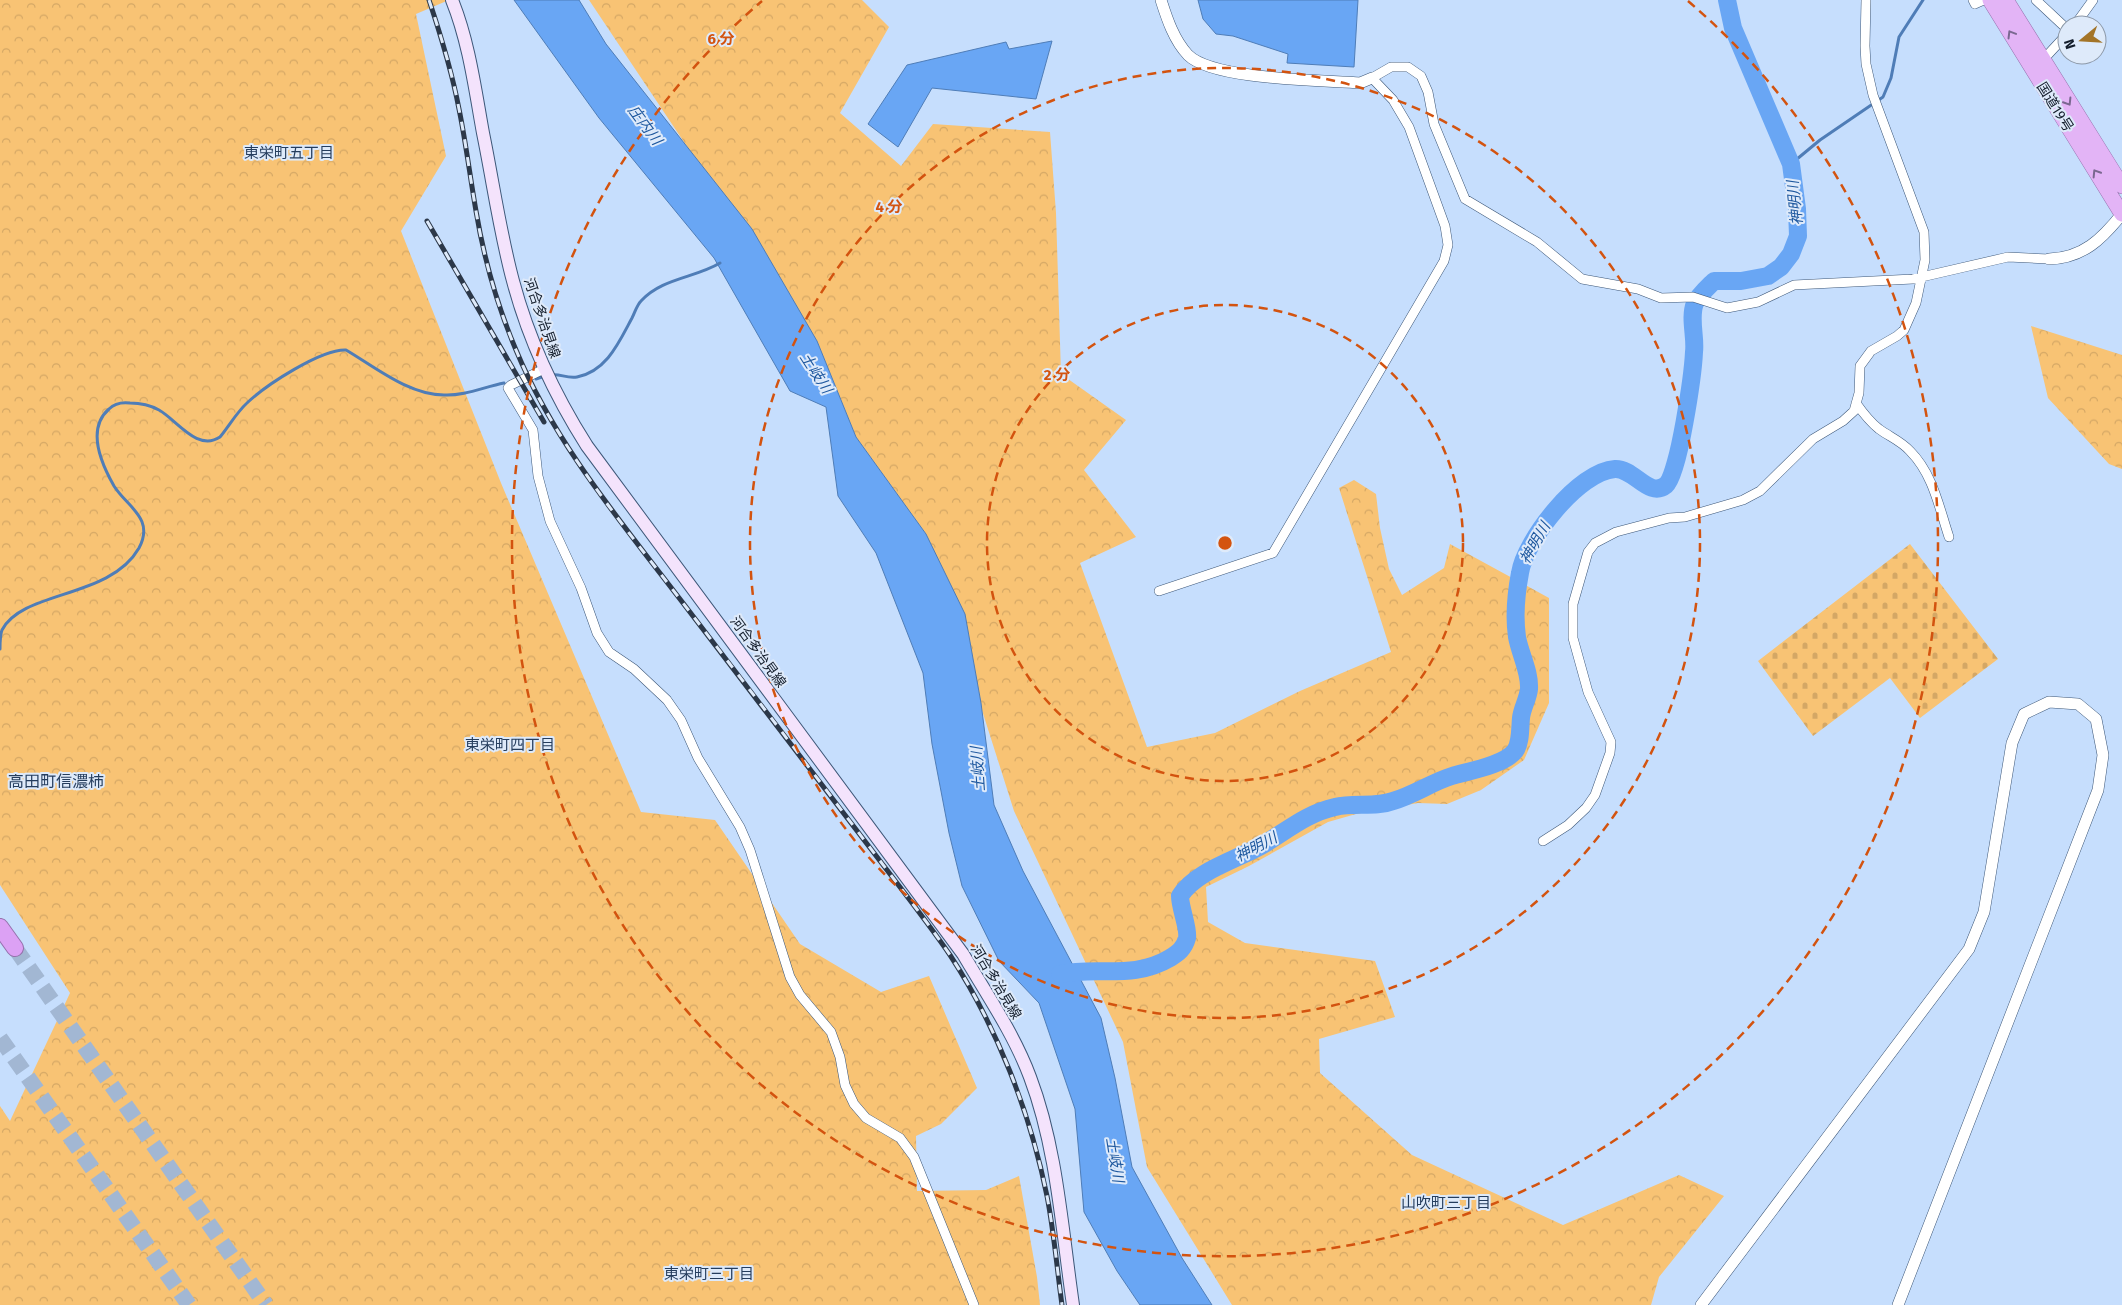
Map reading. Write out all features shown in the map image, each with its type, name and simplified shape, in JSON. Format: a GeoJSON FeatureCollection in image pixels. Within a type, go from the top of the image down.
{"type":"FeatureCollection","features":[{"type":"Feature","properties":{"kind":"highway","name":"国道19号"},"geometry":{"type":"LineString","coordinates":[[1990,0],[2122,186]]}},
{"type":"Feature","properties":{"kind":"highway","name":"国道19号"},"geometry":{"type":"LineString","coordinates":[[2006,0],[2037,65],[2122,214]]}},
{"type":"Feature","properties":{"kind":"highway"},"geometry":{"type":"LineString","coordinates":[[0,928],[16,948]]}},
{"type":"Feature","properties":{"kind":"main road","name":"河合多治見線"},"geometry":{"type":"LineString","coordinates":[[452,0],[470,62],[513,281],[527,328],[544,370],[562,406],[588,446],[963,954],[1006,1027],[1030,1075],[1044,1117],[1051,1152],[1073,1305]]}},
{"type":"Feature","properties":{"kind":"street"},"geometry":{"type":"LineString","coordinates":[[1162,0],[1174,34],[1189,55],[1208,67],[1229,73],[1360,83],[1391,67],[1408,68],[1421,76],[1428,92],[1434,124],[1465,199],[1537,242],[1582,279],[1638,289],[1661,298],[1692,297],[1727,308],[1758,302],[1794,284],[1846,284],[1913,280],[2008,257],[2049,259],[2074,255],[2092,246],[2107,233],[2122,214]]}},
{"type":"Feature","properties":{"kind":"street"},"geometry":{"type":"LineString","coordinates":[[1542,841],[1568,825],[1586,808],[1595,796],[1610,753],[1611,742],[1588,692],[1573,638],[1573,604],[1588,552],[1599,540],[1616,532],[1669,518],[1685,517],[1742,500],[1760,491],[1813,439],[1843,421],[1854,411],[1859,392],[1860,366],[1871,351],[1904,330],[1916,303],[1923,277],[1925,260],[1924,232],[1878,112],[1866,64],[1866,0]]}},
{"type":"Feature","properties":{"kind":"street"},"geometry":{"type":"LineString","coordinates":[[1973,0],[1975,4],[1984,0]]}},
{"type":"Feature","properties":{"kind":"street"},"geometry":{"type":"LineString","coordinates":[[2036,0],[2057,20]]}},
{"type":"Feature","properties":{"kind":"street"},"geometry":{"type":"LineString","coordinates":[[2082,15],[2093,0]]}},
{"type":"Feature","properties":{"kind":"street"},"geometry":{"type":"LineString","coordinates":[[2037,65],[2057,43]]}},
{"type":"Feature","properties":{"kind":"street"},"geometry":{"type":"LineString","coordinates":[[1159,591],[1272,553],[1444,261],[1448,245],[1445,226],[1409,127],[1393,100],[1372,78]]}},
{"type":"Feature","properties":{"kind":"street"},"geometry":{"type":"LineString","coordinates":[[544,370],[511,384],[508,388],[533,430],[538,476],[550,522],[581,588],[597,633],[609,652],[634,669],[667,700],[681,720],[698,758],[740,827],[750,850],[790,977],[800,995],[831,1032],[840,1057],[845,1085],[854,1104],[866,1118],[900,1138],[914,1157],[974,1305]]}},
{"type":"Feature","properties":{"kind":"street"},"geometry":{"type":"LineString","coordinates":[[1856,404],[1868,419],[1881,430],[1899,440],[1923,466],[1930,480],[1949,537]]}},
{"type":"Feature","properties":{"kind":"street"},"geometry":{"type":"LineString","coordinates":[[1701,1305],[1969,949],[1984,912],[2012,743],[2024,714],[2049,702],[2078,704],[2096,720],[2103,755],[2098,790],[1898,1305]]}},
{"type":"Feature","properties":{"kind":"green space"},"geometry":{"type":"Polygon","coordinates":[[[0,0],[449,0],[416,14],[446,156],[401,231],[501,483],[641,812],[715,820],[800,944],[881,992],[929,976],[977,1088],[941,1124],[916,1136],[917,1191],[986,1190],[1019,1176],[1037,1277],[1040,1305],[0,1305],[0,1106],[10,1121],[70,993],[0,885],[0,0]]]}},
{"type":"Feature","properties":{"kind":"green space"},"geometry":{"type":"Polygon","coordinates":[[[589,0],[862,0],[889,27],[840,113],[901,166],[933,124],[1050,132],[1056,213],[1061,374],[1126,420],[1084,470],[1136,537],[1080,563],[1147,747],[1215,733],[1300,691],[1391,652],[1339,488],[1354,480],[1376,494],[1380,528],[1389,569],[1402,595],[1444,568],[1450,544],[1549,598],[1549,703],[1524,760],[1481,790],[1447,804],[1418,803],[1356,814],[1328,822],[1249,866],[1206,887],[1208,922],[1245,943],[1375,961],[1395,1017],[1319,1039],[1320,1073],[1412,1155],[1563,1225],[1679,1175],[1724,1196],[1659,1277],[1651,1305],[1232,1305],[1147,1167],[1123,1042],[1014,811],[926,534],[856,437],[817,341],[589,0]]]}},
{"type":"Feature","properties":{"kind":"green space"},"geometry":{"type":"Polygon","coordinates":[[[2031,326],[2122,355],[2122,469],[2109,464],[2048,398],[2031,326]]]}},
{"type":"Feature","properties":{"kind":"green space"},"geometry":{"type":"Polygon","coordinates":[[[1910,544],[1998,659],[1920,718],[1890,678],[1813,736],[1758,661],[1910,544]]]}},
{"type":"Feature","properties":{"kind":"water"},"geometry":{"type":"Polygon","coordinates":[[[514,0],[579,0],[606,44],[752,229],[817,341],[856,437],[926,534],[965,614],[981,703],[994,805],[1023,871],[1101,1018],[1132,1167],[1182,1258],[1212,1305],[1140,1305],[1117,1271],[1084,1212],[1075,1109],[1039,1003],[999,961],[962,886],[949,833],[932,744],[923,673],[876,553],[838,496],[826,407],[790,391],[714,258],[599,118],[514,0]]]}},
{"type":"Feature","properties":{"kind":"water"},"geometry":{"type":"Polygon","coordinates":[[[1198,0],[1358,0],[1354,67],[1287,63],[1288,54],[1233,36],[1216,34],[1203,19],[1198,0]]]}},
{"type":"Feature","properties":{"kind":"water"},"geometry":{"type":"Polygon","coordinates":[[[1052,41],[1036,99],[932,88],[898,147],[868,124],[907,65],[1006,42],[1009,49],[1052,41]]]}},
{"type":"Feature","properties":{"kind":"waterway","name":"神明川"},"geometry":{"type":"LineString","coordinates":[[1060,974],[1129,971],[1156,965],[1176,954],[1184,945],[1187,938],[1187,929],[1180,896],[1187,887],[1207,872],[1255,849],[1316,813],[1342,806],[1379,804],[1393,801],[1452,776],[1495,764],[1515,751],[1529,689],[1528,676],[1517,637],[1517,597],[1520,573],[1532,543],[1556,509],[1570,494],[1586,481],[1601,473],[1615,469],[1622,470],[1647,486],[1660,488],[1666,485],[1676,463],[1688,400],[1694,352],[1693,309],[1695,303],[1714,281],[1741,281],[1768,276],[1781,267],[1791,254],[1798,236],[1797,209],[1791,164],[1733,28],[1727,0]]}},
{"type":"Feature","properties":{"kind":"waterway"},"geometry":{"type":"LineString","coordinates":[[1791,164],[1820,140],[1883,97],[1891,78],[1899,37],[1923,0]]}},
{"type":"Feature","properties":{"kind":"waterway"},"geometry":{"type":"LineString","coordinates":[[551,375],[577,377],[596,369],[617,346],[638,304],[649,293],[659,287],[720,263]]}},
{"type":"Feature","properties":{"kind":"waterway"},"geometry":{"type":"LineString","coordinates":[[0,649],[2,630],[13,617],[28,607],[108,577],[126,565],[139,548],[143,538],[144,529],[142,521],[114,486],[98,447],[98,427],[102,417],[113,406],[127,403],[152,407],[166,415],[195,438],[203,441],[212,441],[220,437],[247,403],[280,378],[323,355],[346,350],[393,379],[431,394],[459,394],[504,383]]}},
{"type":"Feature","properties":{"kind":"waterway"},"geometry":{"type":"LineString","coordinates":[[536,379],[545,376]]}},
{"type":"Feature","properties":{"kind":"tunnel"},"geometry":{"type":"LineString","coordinates":[[15,948],[266,1305]]}},
{"type":"Feature","properties":{"kind":"tunnel"},"geometry":{"type":"LineString","coordinates":[[0,1038],[189,1305]]}},
{"type":"Feature","properties":{"kind":"railway"},"geometry":{"type":"LineString","coordinates":[[429,0],[446,54],[456,95],[479,229],[487,264],[509,333],[532,385],[550,418],[591,482],[921,915],[950,955],[967,983],[983,1011],[1010,1071],[1031,1133],[1047,1196],[1062,1305]]}},
{"type":"Feature","properties":{"kind":"railway"},"geometry":{"type":"LineString","coordinates":[[427,221],[544,422]]}},
{"type":"Feature","properties":{"kind":"district","name":"東栄町五丁目"},"geometry":{"type":"Point","coordinates":[289,153]}},
{"type":"Feature","properties":{"kind":"district","name":"東栄町四丁目"},"geometry":{"type":"Point","coordinates":[510,745]}},
{"type":"Feature","properties":{"kind":"district","name":"高田町信濃柿"},"geometry":{"type":"Point","coordinates":[56,781]}},
{"type":"Feature","properties":{"kind":"district","name":"山吹町三丁目"},"geometry":{"type":"Point","coordinates":[1446,1203]}},
{"type":"Feature","properties":{"kind":"district","name":"東栄町三丁目"},"geometry":{"type":"Point","coordinates":[709,1274]}},
{"type":"Feature","properties":{"kind":"water label","name":"庄内川"},"geometry":{"type":"Point","coordinates":[645,125]}},
{"type":"Feature","properties":{"kind":"water label","name":"土岐川"},"geometry":{"type":"Point","coordinates":[816,373]}},
{"type":"Feature","properties":{"kind":"water label","name":"土岐川"},"geometry":{"type":"Point","coordinates":[978,769]}},
{"type":"Feature","properties":{"kind":"water label","name":"土岐川"},"geometry":{"type":"Point","coordinates":[1115,1160]}}]}
